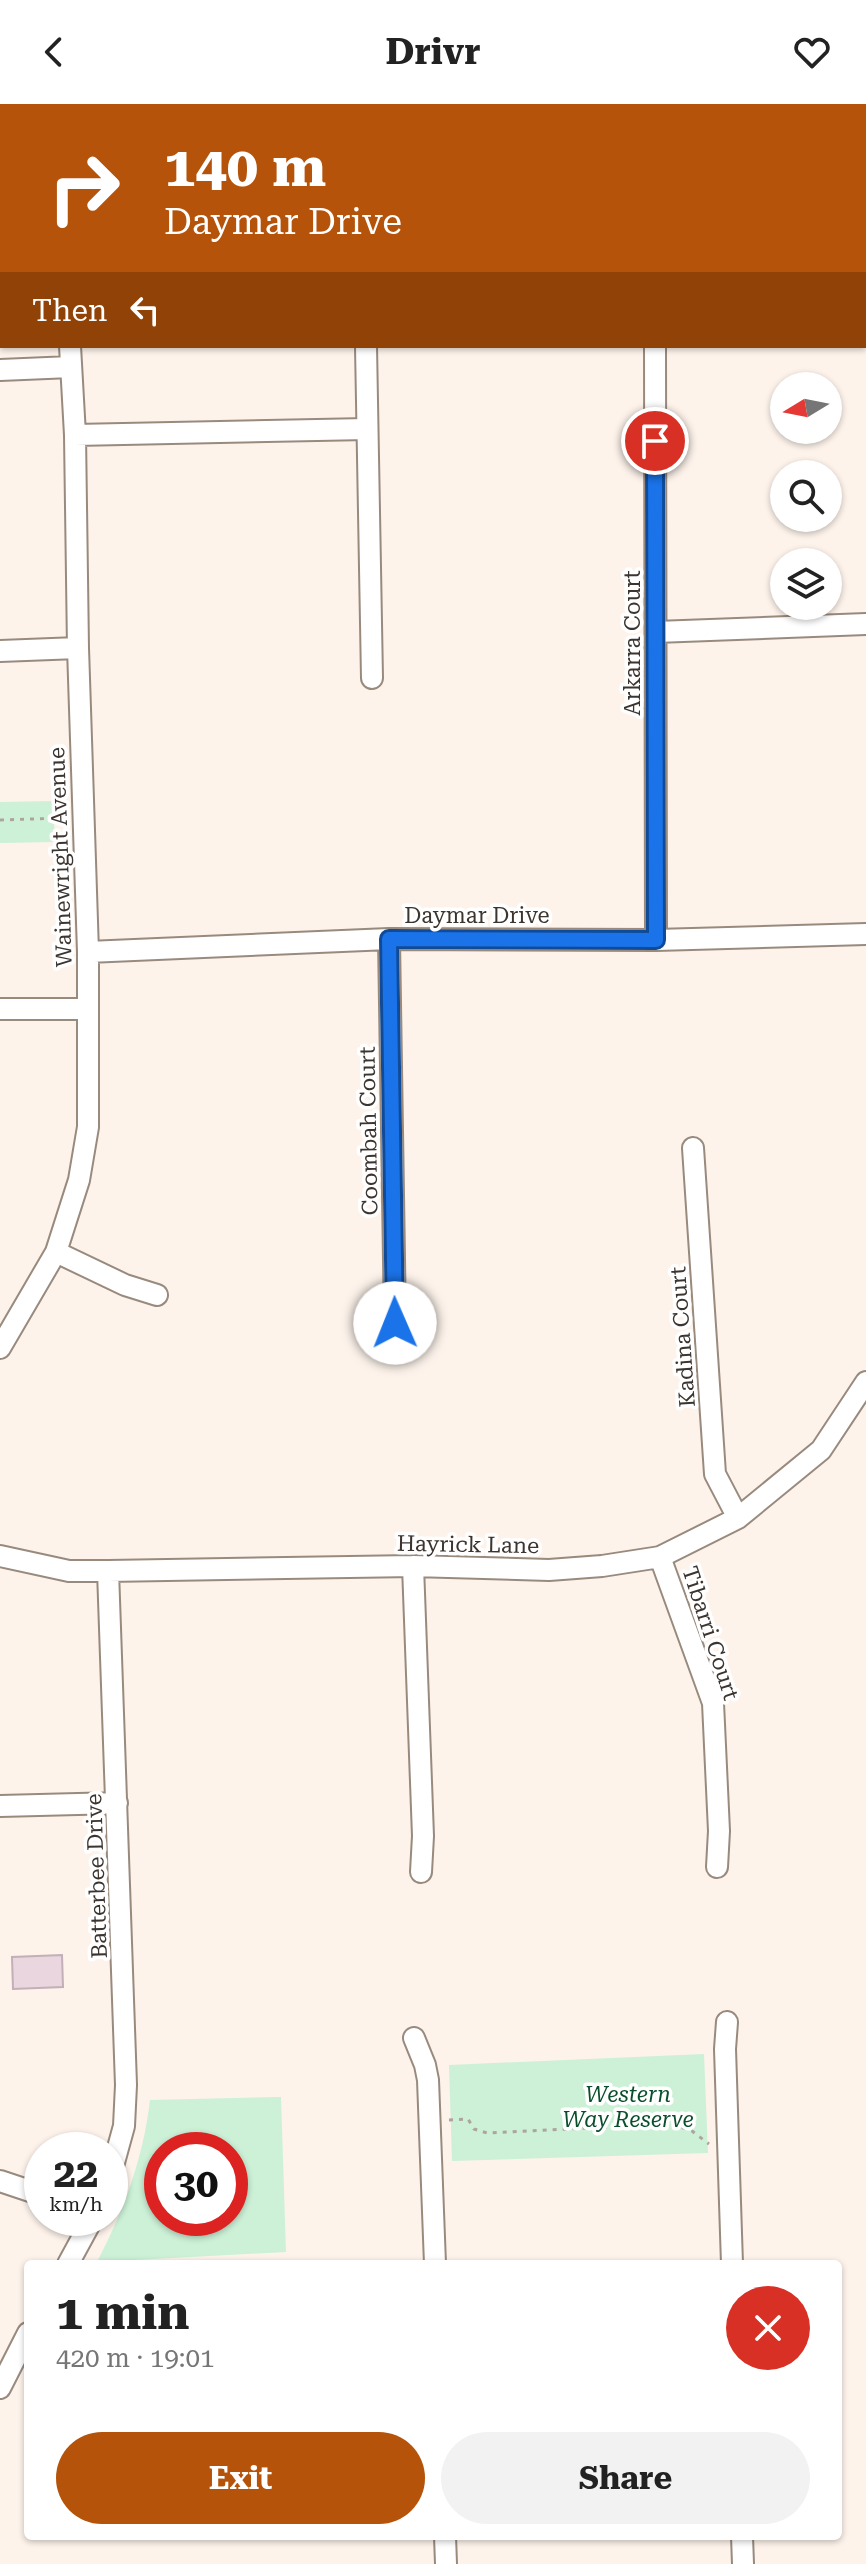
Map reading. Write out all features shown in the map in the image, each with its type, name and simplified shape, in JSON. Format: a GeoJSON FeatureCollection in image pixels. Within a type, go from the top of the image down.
{"type":"FeatureCollection","features":[{"type":"Feature","properties":{"kind":"street"},"geometry":{"type":"LineString","coordinates":[[366,348],[372,678]]}},
{"type":"Feature","properties":{"kind":"street","name":"Arkarra Court"},"geometry":{"type":"LineString","coordinates":[[655,348],[656,940]]}},
{"type":"Feature","properties":{"kind":"street"},"geometry":{"type":"LineString","coordinates":[[0,370],[71,356]]}},
{"type":"Feature","properties":{"kind":"street","name":"Wainewright Avenue"},"geometry":{"type":"LineString","coordinates":[[0,1348],[56,1252],[79,1180],[88,1127],[88,952],[71,356]]}},
{"type":"Feature","properties":{"kind":"street"},"geometry":{"type":"LineString","coordinates":[[75,435],[367,429]]}},
{"type":"Feature","properties":{"kind":"street"},"geometry":{"type":"LineString","coordinates":[[656,632],[866,624]]}},
{"type":"Feature","properties":{"kind":"street"},"geometry":{"type":"LineString","coordinates":[[0,651],[78,648]]}},
{"type":"Feature","properties":{"kind":"street","name":"Daymar Drive"},"geometry":{"type":"LineString","coordinates":[[88,952],[389,939],[656,940],[866,934]]}},
{"type":"Feature","properties":{"kind":"street","name":"Coombah Court"},"geometry":{"type":"LineString","coordinates":[[389,939],[395,1323]]}},
{"type":"Feature","properties":{"kind":"street"},"geometry":{"type":"LineString","coordinates":[[0,1009],[87,1009]]}},
{"type":"Feature","properties":{"kind":"street","name":"Kadina Court"},"geometry":{"type":"LineString","coordinates":[[693,1148],[715,1474],[738,1518]]}},
{"type":"Feature","properties":{"kind":"street"},"geometry":{"type":"LineString","coordinates":[[56,1252],[125,1285],[157,1295]]}},
{"type":"Feature","properties":{"kind":"street","name":"Hayrick Lane"},"geometry":{"type":"LineString","coordinates":[[0,1556],[69,1571],[413,1566],[549,1570],[660,1557],[738,1518],[821,1450],[866,1382]]}},
{"type":"Feature","properties":{"kind":"street","name":"Tibarri Court"},"geometry":{"type":"LineString","coordinates":[[660,1557],[713,1703],[719,1831],[717,1867]]}},
{"type":"Feature","properties":{"kind":"street"},"geometry":{"type":"LineString","coordinates":[[413,1566],[423,1836],[421,1872]]}},
{"type":"Feature","properties":{"kind":"street","name":"Batterbee Drive"},"geometry":{"type":"LineString","coordinates":[[108,1571],[126,2085],[122,2132]]}},
{"type":"Feature","properties":{"kind":"street"},"geometry":{"type":"LineString","coordinates":[[0,1806],[117,1803]]}},
{"type":"Feature","properties":{"kind":"street"},"geometry":{"type":"LineString","coordinates":[[727,2022],[725,2049],[732,2260]]}},
{"type":"Feature","properties":{"kind":"street"},"geometry":{"type":"LineString","coordinates":[[414,2038],[425,2065],[435,2260]]}},
{"type":"Feature","properties":{"kind":"street"},"geometry":{"type":"LineString","coordinates":[[0,2181],[24,2189]]}},
{"type":"Feature","properties":{"kind":"street"},"geometry":{"type":"LineString","coordinates":[[70,2260],[83,2236]]}},
{"type":"Feature","properties":{"kind":"street"},"geometry":{"type":"LineString","coordinates":[[0,2388],[24,2341]]}},
{"type":"Feature","properties":{"kind":"street"},"geometry":{"type":"LineString","coordinates":[[445,2540],[446,2564]]}},
{"type":"Feature","properties":{"kind":"street"},"geometry":{"type":"LineString","coordinates":[[742,2540],[743,2564]]}},
{"type":"Feature","properties":{"kind":"path"},"geometry":{"type":"LineString","coordinates":[[0,820],[83,817]]}},
{"type":"Feature","properties":{"kind":"path"},"geometry":{"type":"LineString","coordinates":[[430,2122],[468,2119],[474,2129],[487,2133],[672,2124],[692,2131],[712,2146],[728,2147]]}},
{"type":"Feature","properties":{"kind":"green space"},"geometry":{"type":"Polygon","coordinates":[[[53,801],[55,842],[0,843],[0,802],[53,801]]]}},
{"type":"Feature","properties":{"kind":"green space","name":"Western Way Reserve"},"geometry":{"type":"Polygon","coordinates":[[[704,2054],[708,2153],[452,2161],[449,2065],[704,2054]]]}},
{"type":"Feature","properties":{"kind":"green space"},"geometry":{"type":"Polygon","coordinates":[[[281,2097],[286,2252],[98,2260],[110,2236],[128,2236],[128,2192],[144,2137],[144,2236],[248,2236],[248,2132],[145,2132],[150,2100],[281,2097]]]}},
{"type":"Feature","properties":{"kind":"building"},"geometry":{"type":"Polygon","coordinates":[[[62,1955],[63,1987],[13,1989],[12,1957],[62,1955]]]}},
{"type":"Feature","properties":{"kind":"route"},"geometry":{"type":"LineString","coordinates":[[395,1323],[389,939],[656,940],[655,441]]}}]}
